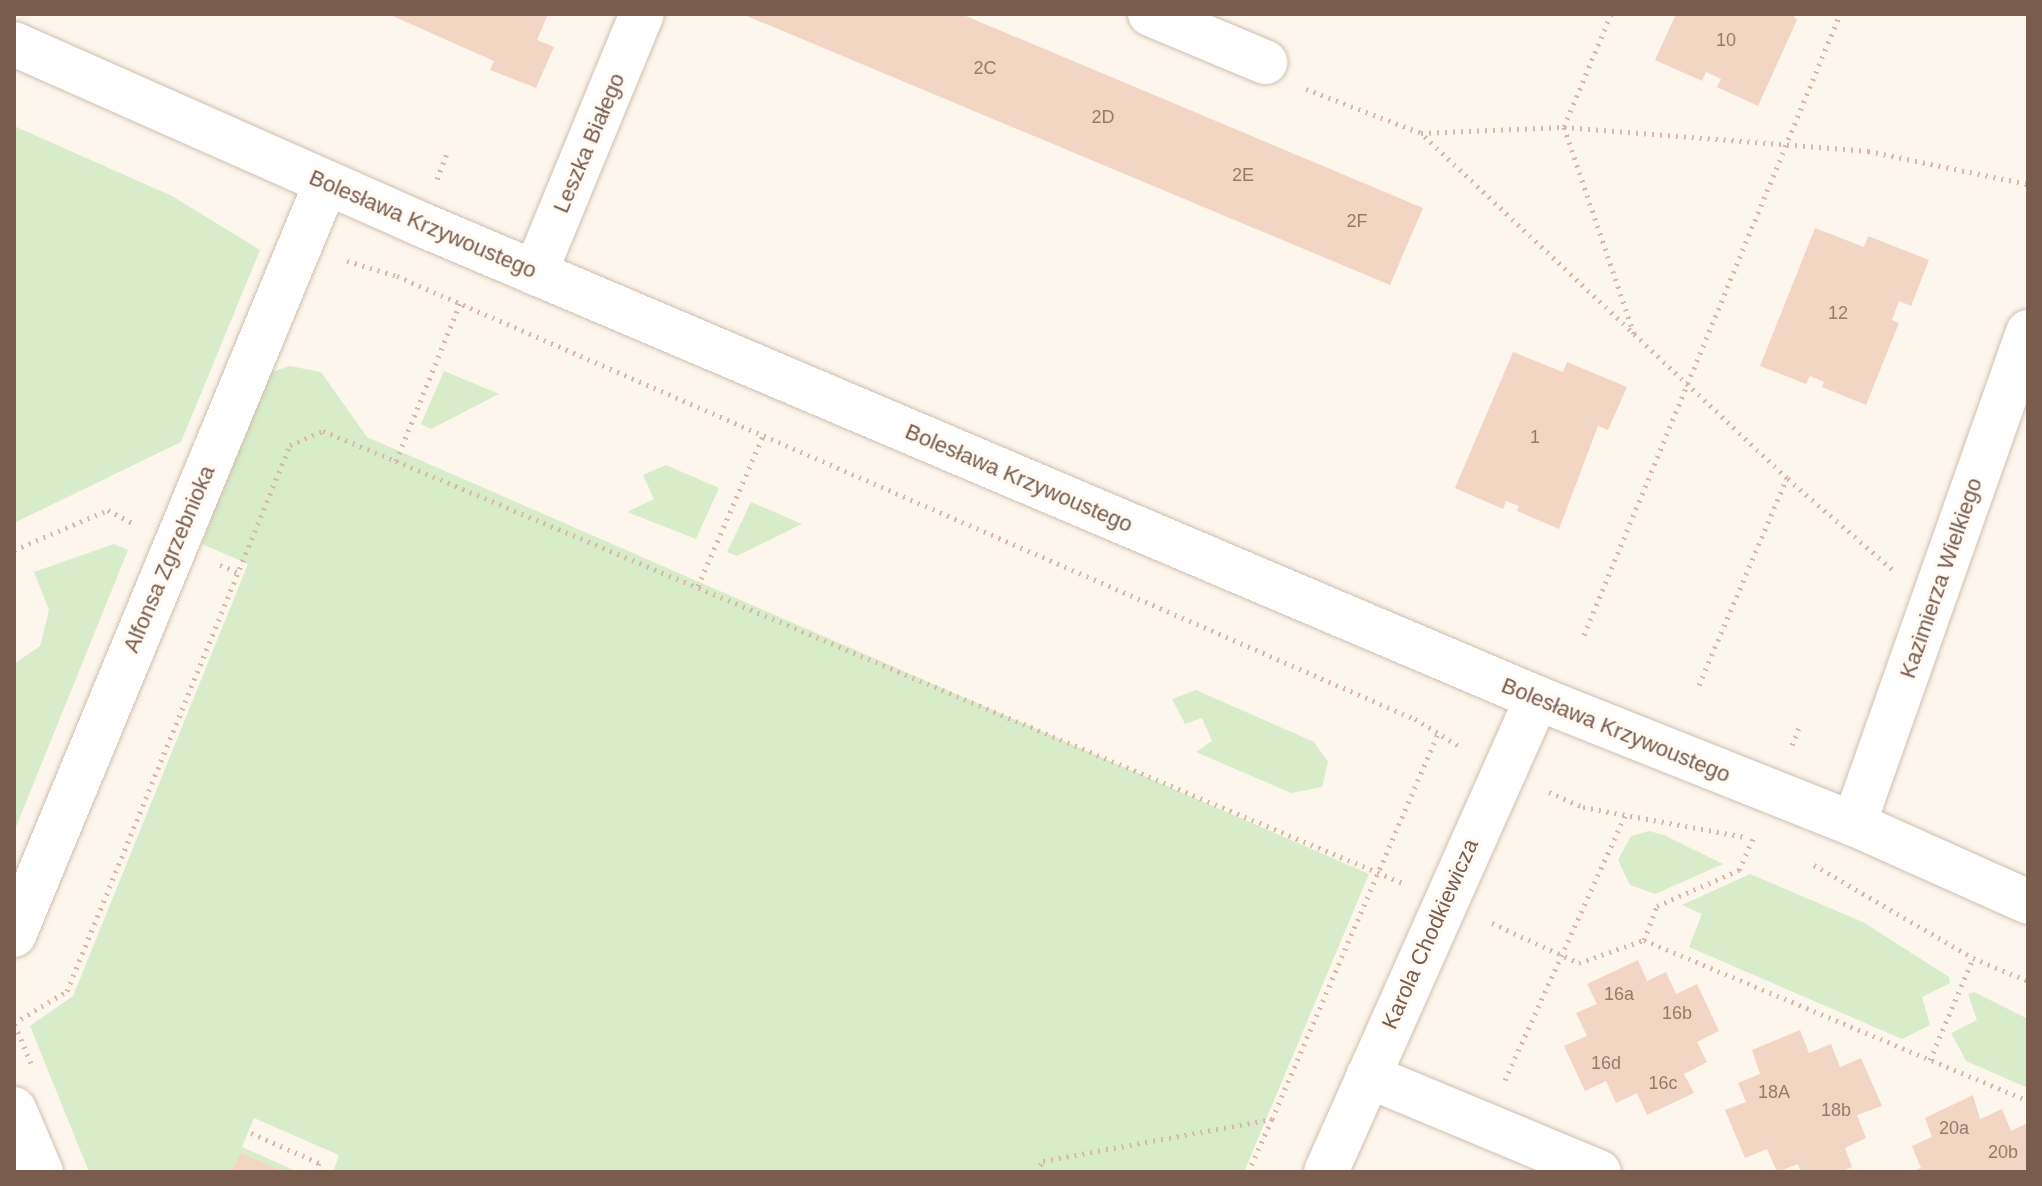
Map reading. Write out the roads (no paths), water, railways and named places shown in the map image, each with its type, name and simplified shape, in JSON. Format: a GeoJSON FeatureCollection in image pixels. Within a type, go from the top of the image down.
{"type":"FeatureCollection","features":[{"type":"Feature","properties":{"kind":"street","name":"Leszka Białego"},"geometry":{"type":"LineString","coordinates":[[535,273],[642,14]]}},
{"type":"Feature","properties":{"kind":"street"},"geometry":{"type":"LineString","coordinates":[[1150,14],[1265,62]]}},
{"type":"Feature","properties":{"kind":"street","name":"Bolesława Krzywoustego"},"geometry":{"type":"LineString","coordinates":[[14,44],[535,273],[1537,698],[1854,824],[2028,902]]}},
{"type":"Feature","properties":{"kind":"street","name":"Alfonsa Zgrzebnioka"},"geometry":{"type":"LineString","coordinates":[[14,935],[326,183]]}},
{"type":"Feature","properties":{"kind":"street","name":"Kazimierza Wielkiego"},"geometry":{"type":"LineString","coordinates":[[1854,824],[2028,332]]}},
{"type":"Feature","properties":{"kind":"street","name":"Karola Chodkiewicza"},"geometry":{"type":"LineString","coordinates":[[1326,1172],[1537,698]]}},
{"type":"Feature","properties":{"kind":"street"},"geometry":{"type":"LineString","coordinates":[[1368,1076],[1599,1172]]}},
{"type":"Feature","properties":{"kind":"street"},"geometry":{"type":"LineString","coordinates":[[25,1091],[41,1172]]}}]}
